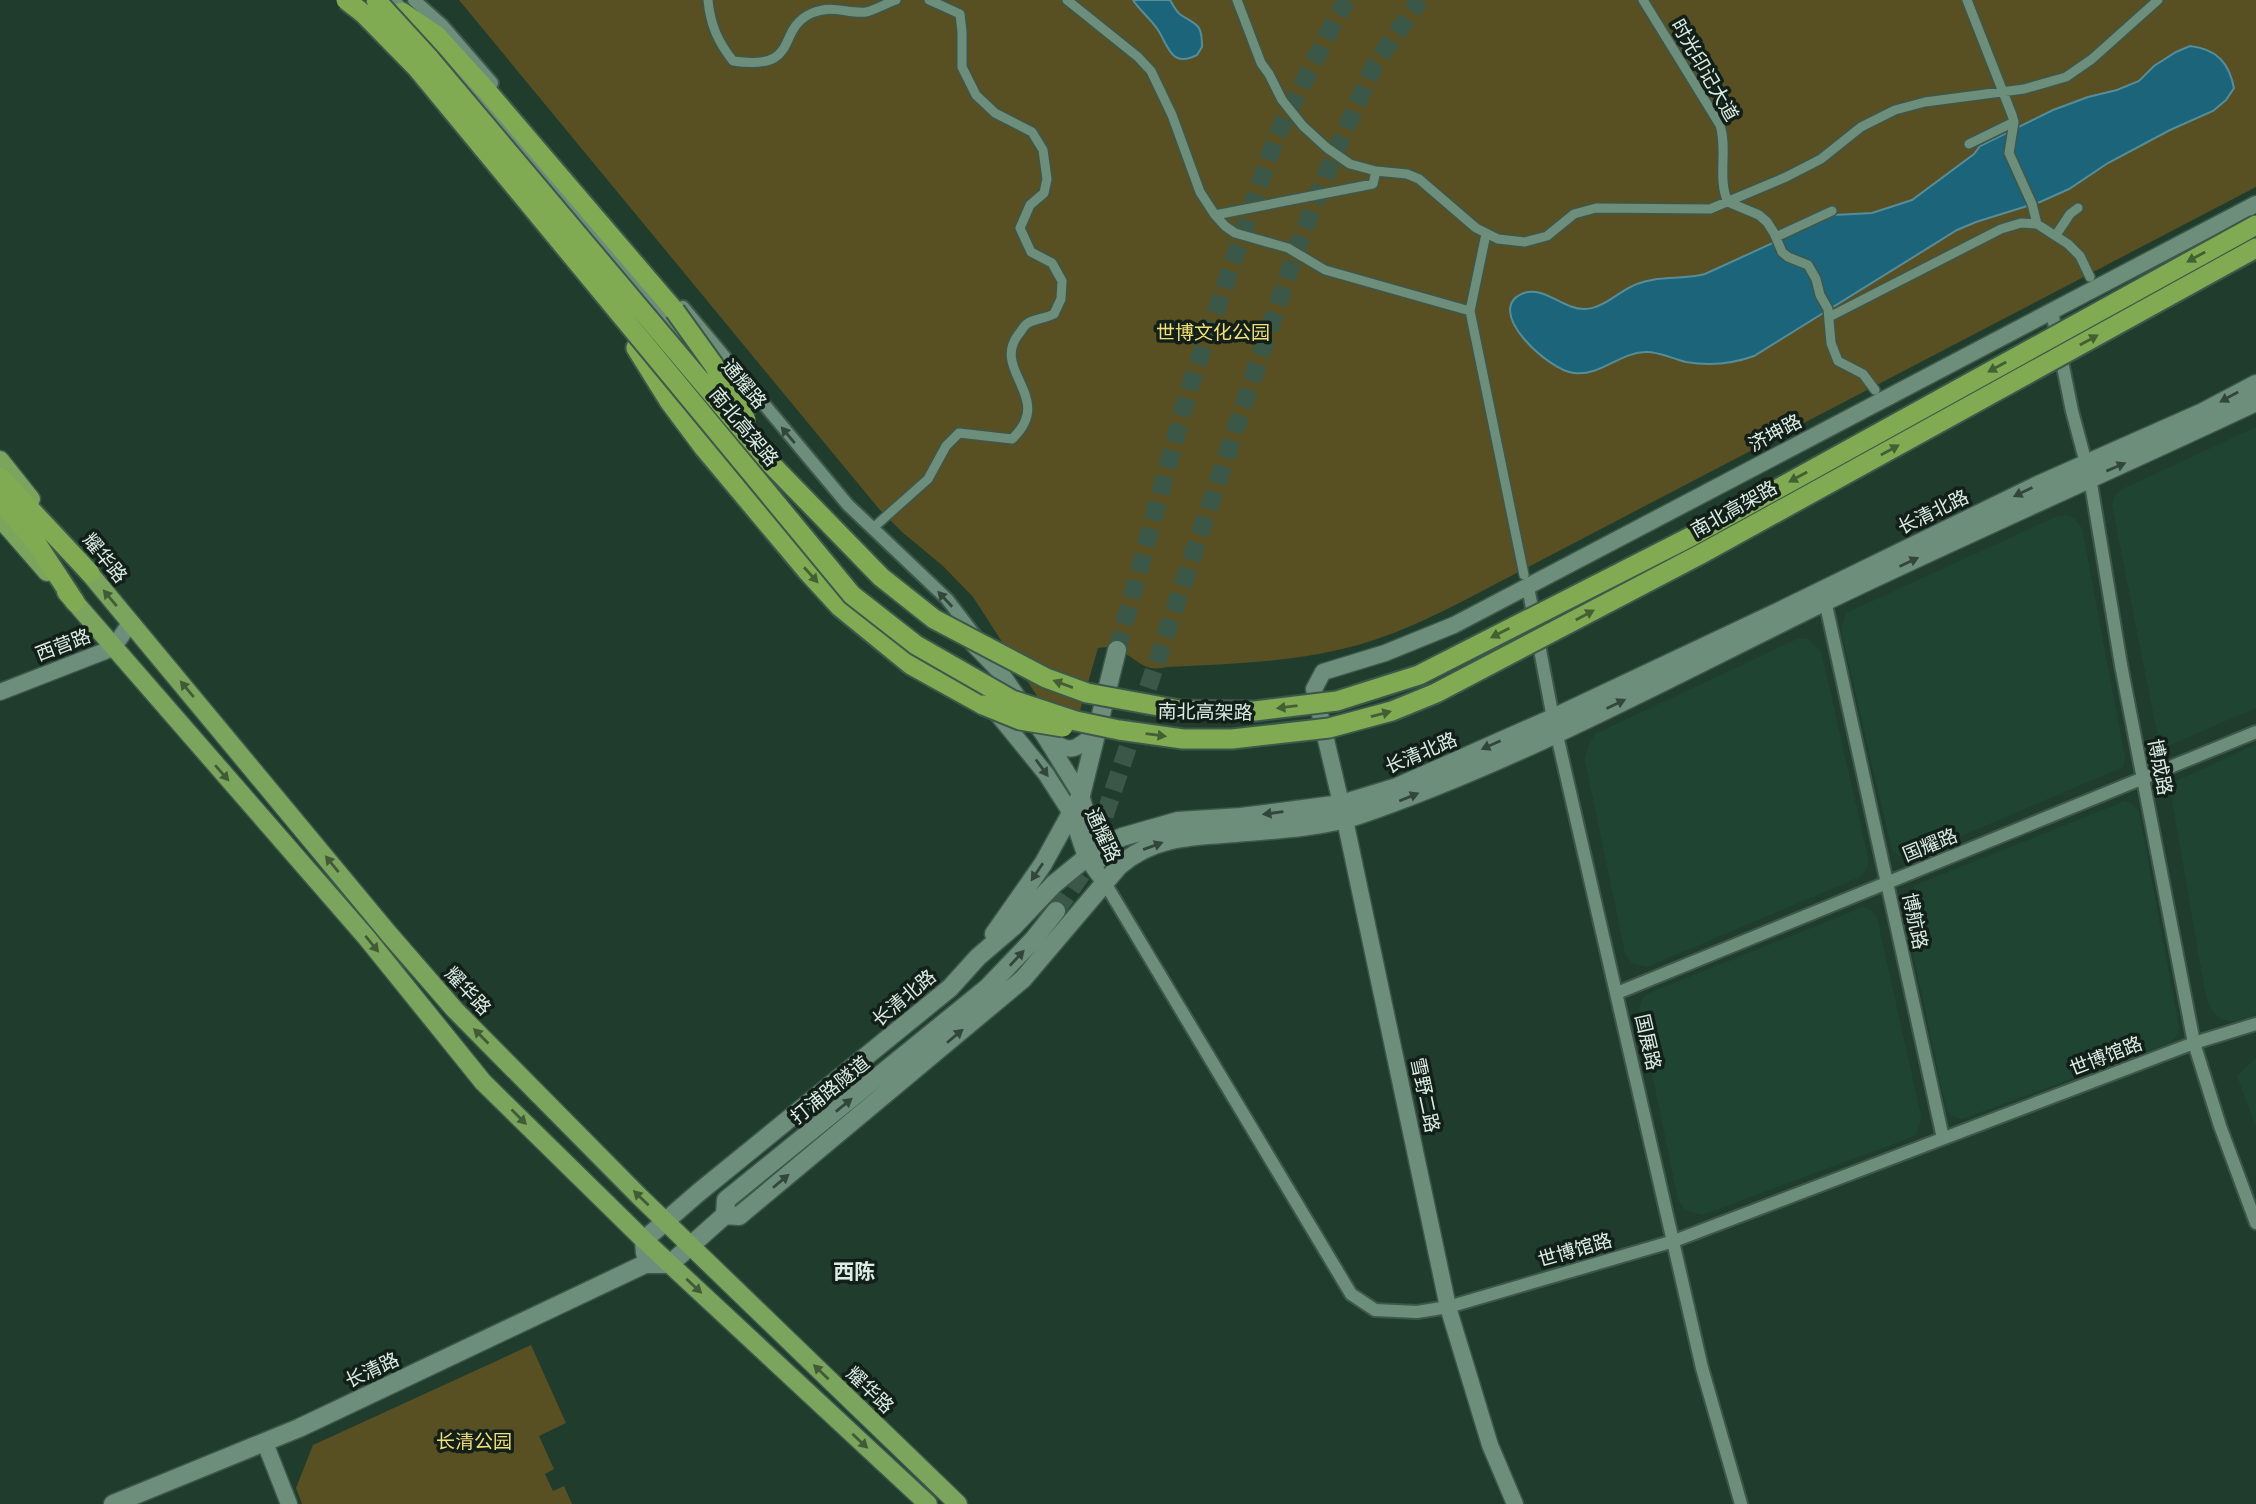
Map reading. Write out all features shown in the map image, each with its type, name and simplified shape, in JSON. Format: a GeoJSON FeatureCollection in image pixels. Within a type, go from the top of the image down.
{"type":"FeatureCollection","features":[{"type":"Feature","properties":{"kind":"highway","name":"南北高架路"},"geometry":{"type":"LineString","coordinates":[[346,0],[364,14],[416,67],[852,594],[916,645],[1012,700],[1076,722],[1119,730],[1183,738],[1232,739],[1329,727],[1392,711],[1436,693],[1701,554],[2256,248]]}},
{"type":"Feature","properties":{"kind":"highway","name":"南北高架路"},"geometry":{"type":"LineString","coordinates":[[376,0],[430,59],[771,464],[881,577],[934,619],[1045,678],[1087,693],[1180,710],[1255,711],[1338,701],[1419,675],[1679,542],[2256,225]]}},
{"type":"Feature","properties":{"kind":"highway"},"geometry":{"type":"LineString","coordinates":[[403,3],[487,91],[675,311],[713,364],[771,464]]}},
{"type":"Feature","properties":{"kind":"highway"},"geometry":{"type":"LineString","coordinates":[[636,348],[669,401],[704,448],[807,571],[840,607],[911,665],[983,705],[1020,720],[1070,728],[1119,730]]}},
{"type":"Feature","properties":{"kind":"highway"},"geometry":{"type":"LineString","coordinates":[[0,477],[90,573]]}},
{"type":"Feature","properties":{"kind":"highway"},"geometry":{"type":"LineString","coordinates":[[0,501],[35,541],[75,603]]}},
{"type":"Feature","properties":{"kind":"main road","name":"长清北路"},"geometry":{"type":"LineString","coordinates":[[690,1245],[725,1215],[738,1216],[1023,979],[1133,853],[1185,836],[1251,832],[1403,800],[1784,609],[1824,595],[2087,471],[2256,384]]}},
{"type":"Feature","properties":{"kind":"main road","name":"长清北路"},"geometry":{"type":"LineString","coordinates":[[2087,471],[2256,402]]}},
{"type":"Feature","properties":{"kind":"main road","name":"耀华路"},"geometry":{"type":"LineString","coordinates":[[0,460],[90,573],[455,1010],[666,1222],[958,1504]]}},
{"type":"Feature","properties":{"kind":"main road"},"geometry":{"type":"LineString","coordinates":[[0,518],[366,937],[484,1082],[644,1240],[928,1504]]}},
{"type":"Feature","properties":{"kind":"main road"},"geometry":{"type":"LineString","coordinates":[[978,957],[1043,863],[1081,795],[1117,650]]}},
{"type":"Feature","properties":{"kind":"main road","name":"长清北路"},"geometry":{"type":"LineString","coordinates":[[666,1222],[950,988],[978,957],[1013,927],[1054,884],[1092,853],[1122,838],[1178,821],[1343,812]]}},
{"type":"Feature","properties":{"kind":"main road","name":"打浦路隧道"},"geometry":{"type":"LineString","coordinates":[[725,1215],[726,1200],[987,988],[1034,940],[1056,911]]}},
{"type":"Feature","properties":{"kind":"main road"},"geometry":{"type":"LineString","coordinates":[[644,1240],[666,1222]]}},
{"type":"Feature","properties":{"kind":"main road"},"geometry":{"type":"LineString","coordinates":[[644,1240],[645,1264]]}},
{"type":"Feature","properties":{"kind":"main road"},"geometry":{"type":"LineString","coordinates":[[670,1264],[690,1245]]}},
{"type":"Feature","properties":{"kind":"main road","name":"长清路"},"geometry":{"type":"LineString","coordinates":[[113,1504],[265,1443],[645,1264],[670,1264]]}},
{"type":"Feature","properties":{"kind":"street","name":"通耀路"},"geometry":{"type":"LineString","coordinates":[[334,0],[390,49],[744,481],[786,527],[822,560],[934,649],[1019,737],[1071,813],[1105,883]]}},
{"type":"Feature","properties":{"kind":"street"},"geometry":{"type":"LineString","coordinates":[[708,0],[710,21],[721,46],[733,61],[755,64],[768,62],[785,49],[797,23],[809,14],[825,9],[865,12],[896,0]]}},
{"type":"Feature","properties":{"kind":"street"},"geometry":{"type":"LineString","coordinates":[[873,528],[928,479],[946,446],[959,433],[1012,439],[1022,430],[1029,416],[1026,396],[1012,365],[1012,344],[1027,323],[1054,314],[1062,299],[1062,281],[1052,263],[1031,252],[1020,228],[1030,205],[1044,193],[1047,179],[1043,150],[1032,132],[995,113],[976,95],[962,68],[960,14],[929,0]]}},
{"type":"Feature","properties":{"kind":"street"},"geometry":{"type":"LineString","coordinates":[[1068,0],[1138,57],[1151,71],[1172,115],[1200,192],[1215,215],[1235,233],[1288,248],[1325,270],[1470,311]]}},
{"type":"Feature","properties":{"kind":"street"},"geometry":{"type":"LineString","coordinates":[[1237,0],[1261,63],[1289,108],[1303,126],[1327,148],[1350,164],[1376,171],[1407,174],[1419,179],[1486,234],[1498,239],[1524,242],[1547,236],[1574,214],[1596,208],[1703,210],[1786,177],[1821,159],[1861,127],[1895,110],[1925,102],[2024,89],[2066,76],[2092,59],[2158,0]]}},
{"type":"Feature","properties":{"kind":"street","name":"时光印记大道"},"geometry":{"type":"LineString","coordinates":[[1643,0],[1720,125],[1724,143],[1723,188],[1728,202]]}},
{"type":"Feature","properties":{"kind":"street"},"geometry":{"type":"LineString","coordinates":[[1967,0],[2014,122],[2009,153],[2032,204],[2037,224]]}},
{"type":"Feature","properties":{"kind":"street","name":"通耀路"},"geometry":{"type":"LineString","coordinates":[[403,3],[818,506],[862,550],[979,649],[1001,673],[1081,795],[1092,853]]}},
{"type":"Feature","properties":{"kind":"street"},"geometry":{"type":"LineString","coordinates":[[403,3],[442,25],[680,303],[830,484],[947,599],[1001,673]]}},
{"type":"Feature","properties":{"kind":"street"},"geometry":{"type":"LineString","coordinates":[[1969,144],[2014,122]]}},
{"type":"Feature","properties":{"kind":"street"},"geometry":{"type":"LineString","coordinates":[[1215,215],[1373,184],[1376,171]]}},
{"type":"Feature","properties":{"kind":"street"},"geometry":{"type":"LineString","coordinates":[[1728,202],[1759,215],[1768,222],[1782,252],[1808,265],[1828,309],[1831,343],[1838,361],[1863,374],[1875,390]]}},
{"type":"Feature","properties":{"kind":"street","name":"济坤路"},"geometry":{"type":"LineString","coordinates":[[1314,688],[1323,672],[1420,640],[1526,581],[2052,312],[2256,204]]}},
{"type":"Feature","properties":{"kind":"street"},"geometry":{"type":"LineString","coordinates":[[2056,235],[2070,214],[2078,208]]}},
{"type":"Feature","properties":{"kind":"street"},"geometry":{"type":"LineString","coordinates":[[1776,237],[1832,211]]}},
{"type":"Feature","properties":{"kind":"street"},"geometry":{"type":"LineString","coordinates":[[1829,317],[2001,229],[2021,223],[2037,224],[2056,235],[2080,256],[2090,277]]}},
{"type":"Feature","properties":{"kind":"street"},"geometry":{"type":"LineString","coordinates":[[1486,234],[1470,311],[1526,581]]}},
{"type":"Feature","properties":{"kind":"street","name":"博成路"},"geometry":{"type":"LineString","coordinates":[[2052,312],[2087,471],[2142,779],[2194,1043],[2220,1126],[2256,1223]]}},
{"type":"Feature","properties":{"kind":"street","name":"国展路"},"geometry":{"type":"LineString","coordinates":[[1526,581],[1555,725],[1702,1368],[1741,1504]]}},
{"type":"Feature","properties":{"kind":"street","name":"博航路"},"geometry":{"type":"LineString","coordinates":[[1824,595],[1943,1138]]}},
{"type":"Feature","properties":{"kind":"street","name":"西营路"},"geometry":{"type":"LineString","coordinates":[[0,692],[113,648],[131,622]]}},
{"type":"Feature","properties":{"kind":"street","name":"雪野二路"},"geometry":{"type":"LineString","coordinates":[[1314,688],[1343,812],[1448,1307],[1490,1445],[1515,1504]]}},
{"type":"Feature","properties":{"kind":"street","name":"国耀路"},"geometry":{"type":"LineString","coordinates":[[1617,993],[2256,732]]}},
{"type":"Feature","properties":{"kind":"street"},"geometry":{"type":"LineString","coordinates":[[1045,737],[1062,748],[1077,748],[1095,733]]}},
{"type":"Feature","properties":{"kind":"street","name":"世博馆路"},"geometry":{"type":"LineString","coordinates":[[1105,883],[1351,1294],[1375,1310],[1417,1312],[1448,1307],[1674,1241],[2194,1043],[2256,1024]]}},
{"type":"Feature","properties":{"kind":"street"},"geometry":{"type":"LineString","coordinates":[[265,1443],[289,1504]]}},
{"type":"Feature","properties":{"kind":"shaded area"},"geometry":{"type":"Polygon","coordinates":[[[2256,427],[2256,708],[2170,745],[2159,743],[2112,505],[2115,496],[2122,489],[2256,427]]]}},
{"type":"Feature","properties":{"kind":"shaded area"},"geometry":{"type":"Polygon","coordinates":[[[2067,515],[2075,519],[2082,528],[2125,758],[2123,767],[1907,859],[1900,856],[1892,851],[1842,635],[1846,613],[2055,517],[2067,515]]]}},
{"type":"Feature","properties":{"kind":"shaded area"},"geometry":{"type":"Polygon","coordinates":[[[1797,639],[1807,639],[1821,651],[1869,862],[1866,870],[1860,877],[1647,967],[1632,963],[1625,953],[1585,760],[1588,746],[1595,734],[1797,639]]]}},
{"type":"Feature","properties":{"kind":"shaded area"},"geometry":{"type":"Polygon","coordinates":[[[2256,744],[2256,1015],[2229,1021],[2219,1018],[2206,997],[2170,789],[2174,782],[2256,744]]]}},
{"type":"Feature","properties":{"kind":"shaded area"},"geometry":{"type":"Polygon","coordinates":[[[2125,801],[2139,811],[2179,1027],[2176,1037],[2170,1043],[1962,1119],[1951,1116],[1946,1109],[1903,907],[1908,894],[1915,885],[2125,801]]]}},
{"type":"Feature","properties":{"kind":"shaded area"},"geometry":{"type":"Polygon","coordinates":[[[1863,907],[1872,911],[1877,918],[1921,1116],[1915,1136],[1702,1215],[1685,1210],[1678,1200],[1639,1009],[1642,999],[1649,993],[1863,907]]]}},
{"type":"Feature","properties":{"kind":"shaded area"},"geometry":{"type":"Polygon","coordinates":[[[2256,1058],[2256,1127],[2237,1076],[2256,1058]]]}},
{"type":"Feature","properties":{"kind":"green space","name":"世博文化公园"},"geometry":{"type":"Polygon","coordinates":[[[459,0],[2256,0],[2256,187],[1475,595],[1404,629],[1344,649],[1243,663],[1153,668],[1114,648],[1098,648],[1074,731],[1065,735],[1059,730],[973,597],[943,566],[879,509],[459,0]]]}},
{"type":"Feature","properties":{"kind":"green space","name":"长清公园"},"geometry":{"type":"Polygon","coordinates":[[[531,1345],[566,1423],[539,1436],[554,1469],[545,1474],[553,1491],[564,1486],[572,1504],[302,1504],[296,1488],[313,1445],[531,1345]]]}},
{"type":"Feature","properties":{"kind":"water"},"geometry":{"type":"Polygon","coordinates":[[[1133,0],[1170,0],[1178,12],[1200,30],[1202,47],[1197,55],[1181,59],[1172,54],[1155,26],[1133,0]]]}},
{"type":"Feature","properties":{"kind":"water"},"geometry":{"type":"Polygon","coordinates":[[[2190,46],[2214,54],[2225,65],[2232,79],[2234,88],[2226,100],[2213,111],[2108,163],[2069,189],[2040,202],[1957,230],[1754,356],[1737,361],[1704,364],[1645,352],[1627,356],[1593,371],[1574,373],[1563,370],[1536,351],[1514,325],[1510,312],[1513,301],[1524,293],[1547,295],[1577,308],[1592,308],[1645,281],[1705,274],[1834,215],[1872,213],[1912,200],[1974,154],[1980,146],[2053,110],[2139,81],[2154,66],[2190,46]]]}},
{"type":"Feature","properties":{"kind":"tunnel"},"geometry":{"type":"LineString","coordinates":[[1117,650],[1189,389],[1276,137],[1347,0]]}},
{"type":"Feature","properties":{"kind":"tunnel"},"geometry":{"type":"LineString","coordinates":[[1056,911],[1088,865],[1294,256],[1333,157],[1375,64],[1420,0]]}},
{"type":"Feature","properties":{"kind":"district","name":"西陈"},"geometry":{"type":"Point","coordinates":[854,1271]}}]}
